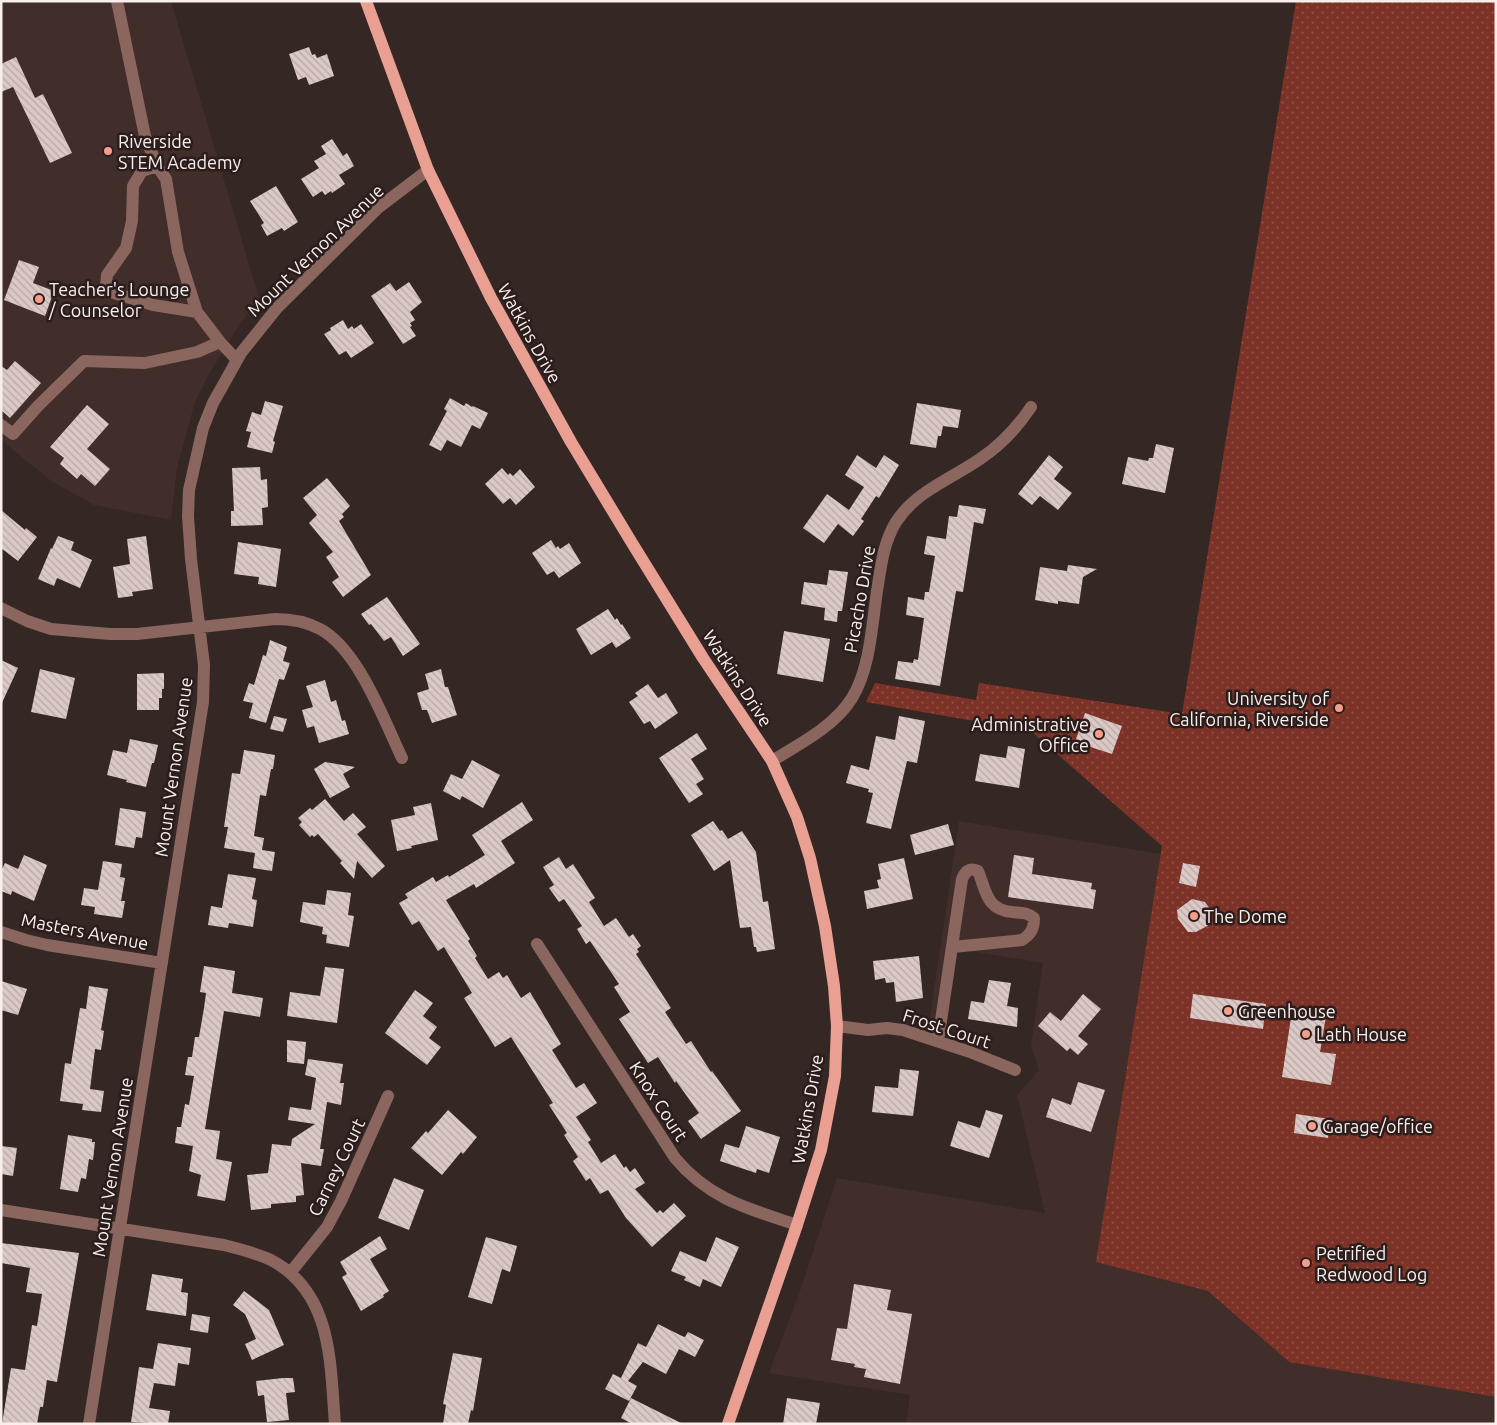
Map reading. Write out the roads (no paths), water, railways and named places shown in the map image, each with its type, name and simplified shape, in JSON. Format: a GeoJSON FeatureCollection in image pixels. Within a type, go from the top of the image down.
{"type":"FeatureCollection","features":[{"type":"Feature","properties":{"kind":"main road","name":"Watkins Drive"},"geometry":{"type":"LineString","coordinates":[[366,1],[428,170],[491,298],[571,442],[698,649],[772,762],[798,817],[810,858],[834,986],[837,1026],[835,1076],[821,1150],[798,1225],[728,1424]]}},
{"type":"Feature","properties":{"kind":"street"},"geometry":{"type":"LineString","coordinates":[[117,1],[145,136],[157,166],[166,179],[178,252],[197,312],[220,342],[237,360]]}},
{"type":"Feature","properties":{"kind":"street"},"geometry":{"type":"LineString","coordinates":[[157,166],[142,171],[133,186],[132,221],[126,248],[107,274],[106,285],[114,293],[153,305],[197,312]]}},
{"type":"Feature","properties":{"kind":"street","name":"Mount Vernon Avenue"},"geometry":{"type":"LineString","coordinates":[[89,1424],[202,702],[204,665],[191,559],[188,516],[189,490],[203,428],[213,403],[237,360],[257,331],[277,308],[378,208],[428,170]]}},
{"type":"Feature","properties":{"kind":"street"},"geometry":{"type":"LineString","coordinates":[[1,425],[13,434],[38,406],[84,361],[145,363],[197,352],[220,342]]}},
{"type":"Feature","properties":{"kind":"street","name":"Picacho Drive"},"geometry":{"type":"LineString","coordinates":[[772,762],[822,729],[851,699],[864,669],[883,555],[891,533],[901,515],[926,491],[980,459],[1000,444],[1015,429],[1030,408]]}},
{"type":"Feature","properties":{"kind":"street"},"geometry":{"type":"LineString","coordinates":[[1,608],[27,621],[51,629],[78,633],[137,634],[199,626],[285,619],[321,629],[339,645],[356,665],[402,758]]}},
{"type":"Feature","properties":{"kind":"street"},"geometry":{"type":"LineString","coordinates":[[938,1040],[962,879],[968,870],[974,869],[978,871],[989,901],[998,908],[1012,912],[1024,912],[1034,918],[1034,926],[1030,934],[1022,940],[953,947]]}},
{"type":"Feature","properties":{"kind":"street","name":"Masters Avenue"},"geometry":{"type":"LineString","coordinates":[[1,932],[47,945],[162,963]]}},
{"type":"Feature","properties":{"kind":"street","name":"Knox Court"},"geometry":{"type":"LineString","coordinates":[[537,944],[675,1158],[685,1169],[731,1202],[798,1225]]}},
{"type":"Feature","properties":{"kind":"street","name":"Frost Court"},"geometry":{"type":"LineString","coordinates":[[837,1026],[868,1030],[887,1028],[902,1030],[938,1040],[1015,1070]]}},
{"type":"Feature","properties":{"kind":"street","name":"Carney Court"},"geometry":{"type":"LineString","coordinates":[[290,1273],[327,1227],[341,1201],[388,1096]]}},
{"type":"Feature","properties":{"kind":"street"},"geometry":{"type":"LineString","coordinates":[[1,1210],[224,1244],[253,1252],[272,1261],[290,1273],[304,1287],[314,1302],[322,1320],[330,1362],[335,1424]]}},
{"type":"Feature","properties":{"kind":"place","name":"Riverside STEM Academy"},"geometry":{"type":"Point","coordinates":[108,151]}},
{"type":"Feature","properties":{"kind":"place","name":"Teacher's Lounge / Counselor"},"geometry":{"type":"Point","coordinates":[39,299]}},
{"type":"Feature","properties":{"kind":"place","name":"University of California, Riverside"},"geometry":{"type":"Point","coordinates":[1339,708]}},
{"type":"Feature","properties":{"kind":"place","name":"Administrative Office"},"geometry":{"type":"Point","coordinates":[1099,734]}},
{"type":"Feature","properties":{"kind":"place","name":"The Dome"},"geometry":{"type":"Point","coordinates":[1194,916]}},
{"type":"Feature","properties":{"kind":"place","name":"Greenhouse"},"geometry":{"type":"Point","coordinates":[1228,1011]}},
{"type":"Feature","properties":{"kind":"place","name":"Lath House"},"geometry":{"type":"Point","coordinates":[1306,1034]}},
{"type":"Feature","properties":{"kind":"place","name":"Garage/office"},"geometry":{"type":"Point","coordinates":[1312,1126]}},
{"type":"Feature","properties":{"kind":"place","name":"Petrified Redwood Log"},"geometry":{"type":"Point","coordinates":[1306,1263]}}]}
